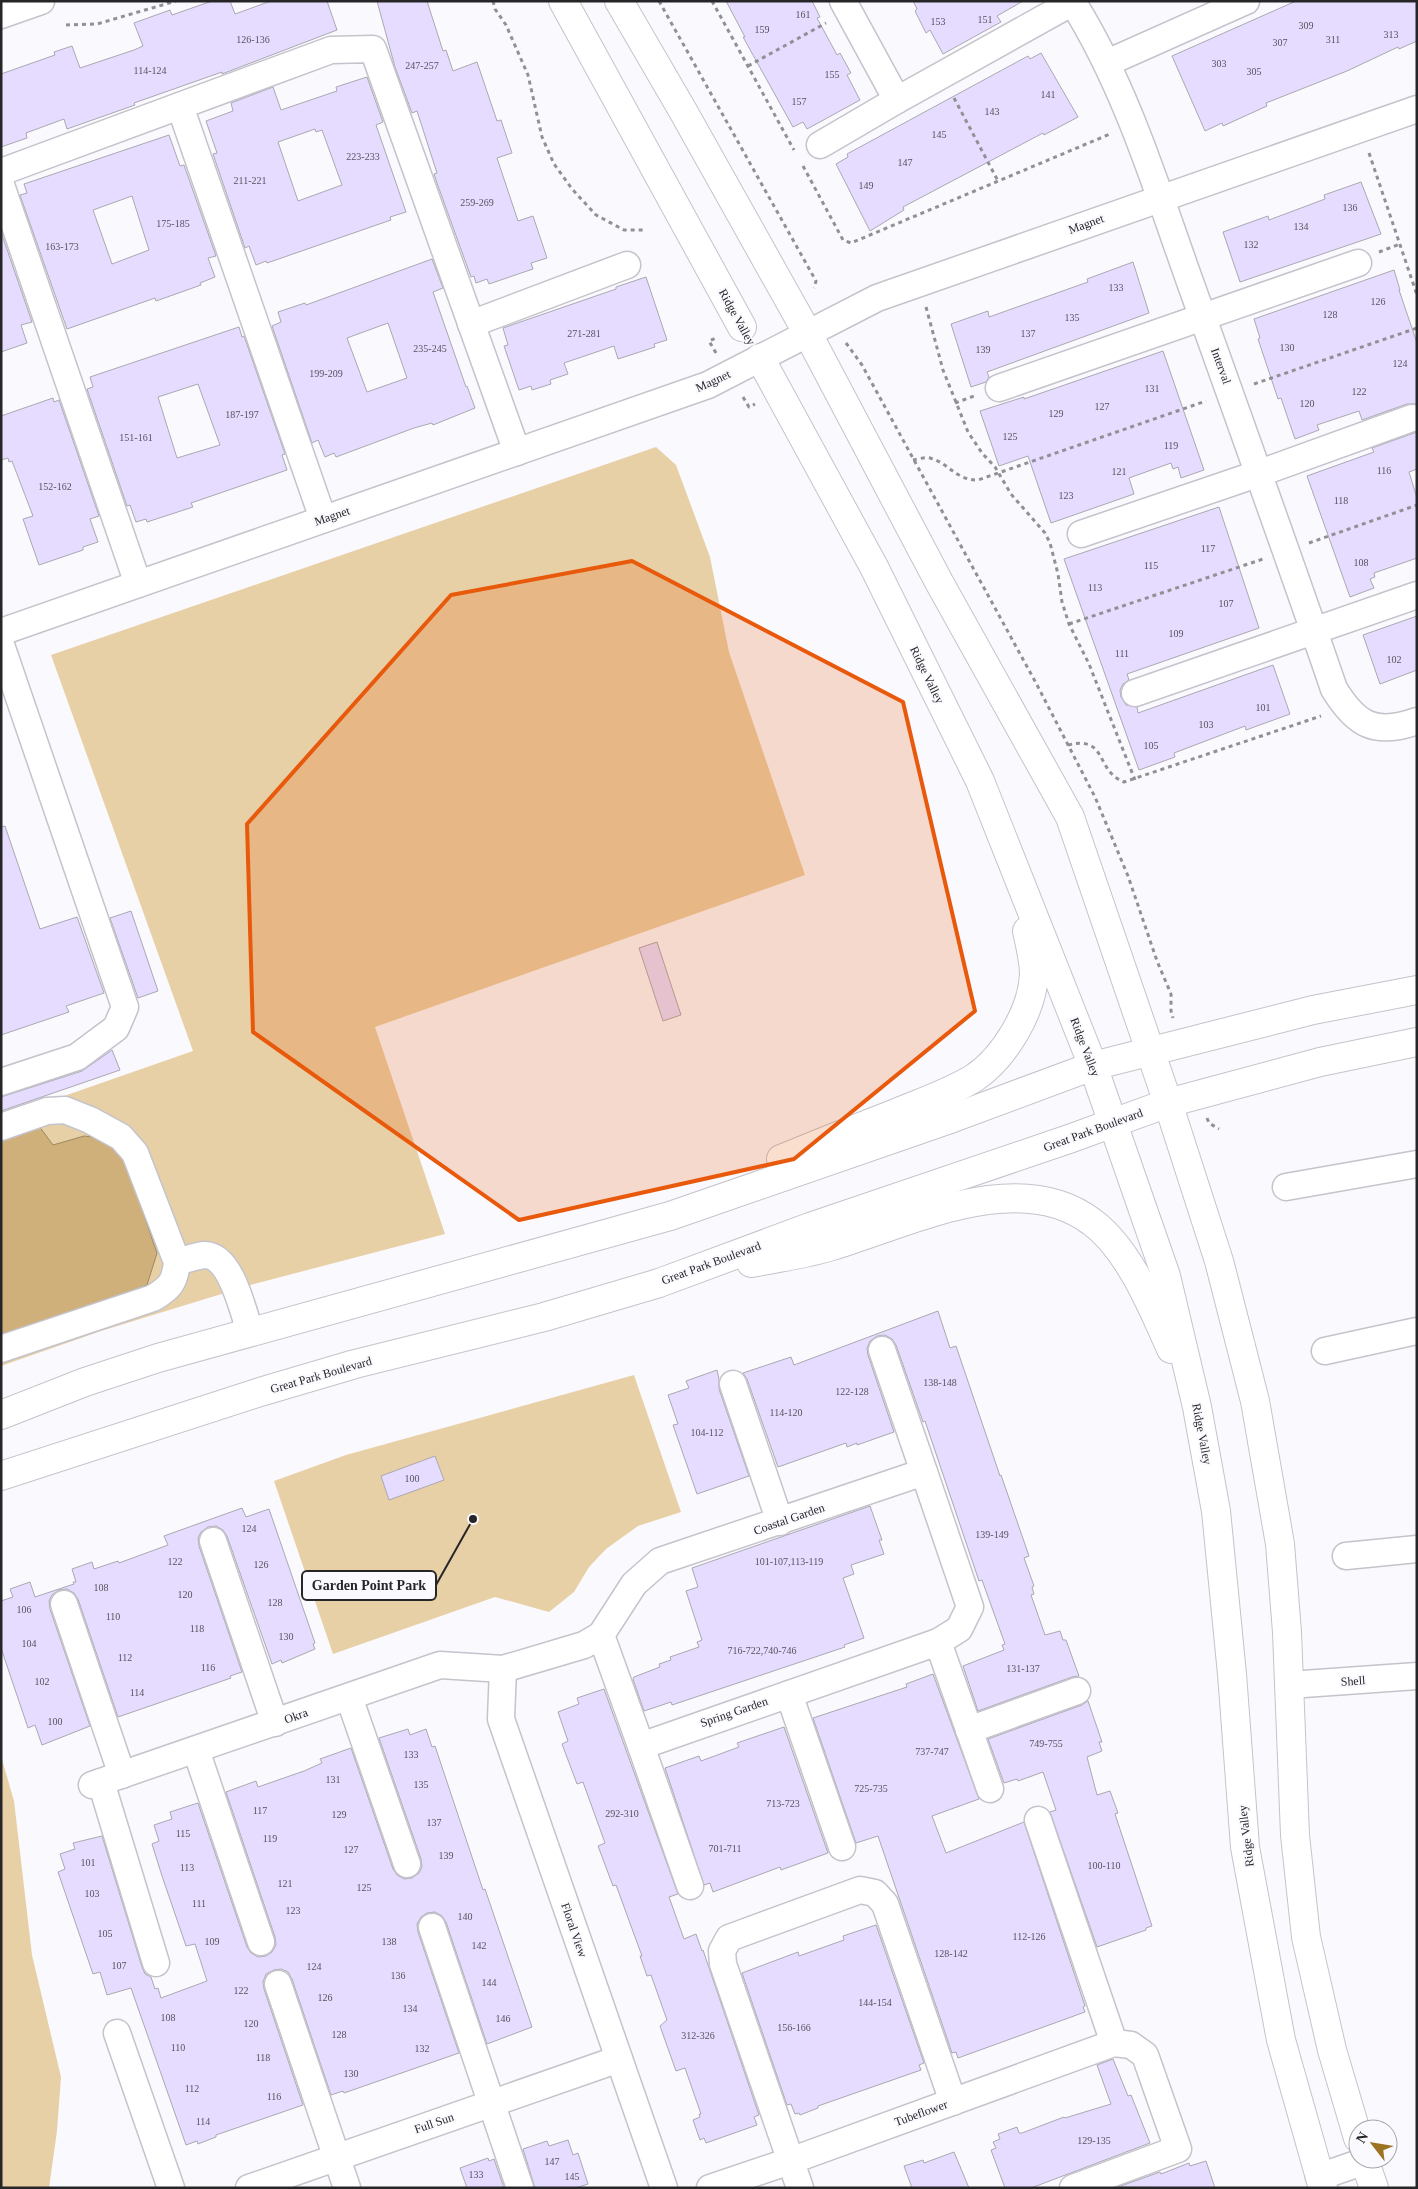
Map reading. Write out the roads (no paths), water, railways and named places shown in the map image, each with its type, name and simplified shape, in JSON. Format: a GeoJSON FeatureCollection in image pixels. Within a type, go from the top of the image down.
{"type":"FeatureCollection","features":[{"type":"Feature","properties":{"kind":"main road","name":"Ridge Valley"},"geometry":{"type":"LineString","coordinates":[[563,1],[742,327]]}},
{"type":"Feature","properties":{"kind":"main road"},"geometry":{"type":"LineString","coordinates":[[619,1],[683,110],[808,334],[939,582],[1070,816],[1151,1052],[1219,1261],[1255,1401],[1280,1544],[1296,1835],[1306,1937],[1332,2050],[1352,2119]]}},
{"type":"Feature","properties":{"kind":"main road","name":"Ridge Valley"},"geometry":{"type":"LineString","coordinates":[[760,358],[874,567],[980,781],[1093,1066],[1166,1276],[1197,1407],[1216,1511],[1232,1674],[1245,1847],[1281,2040],[1321,2182]]}},
{"type":"Feature","properties":{"kind":"main road"},"geometry":{"type":"LineString","coordinates":[[561,1246],[946,1092],[987,1068],[1000,1054],[1018,1027],[1030,997],[1034,976],[1032,954],[1006,844]]}},
{"type":"Feature","properties":{"kind":"main road"},"geometry":{"type":"LineString","coordinates":[[1,1415],[85,1382],[158,1358],[670,1216],[953,1118],[1093,1066],[1313,1010],[1417,990]]}},
{"type":"Feature","properties":{"kind":"main road","name":"Great Park Boulevard"},"geometry":{"type":"LineString","coordinates":[[1,1476],[260,1392],[346,1367],[544,1317],[659,1283],[810,1227],[1168,1103],[1320,1062],[1417,1042]]}},
{"type":"Feature","properties":{"kind":"main road"},"geometry":{"type":"LineString","coordinates":[[659,1283],[830,1247],[951,1208],[992,1199],[1039,1199],[1058,1203],[1094,1222],[1109,1237],[1143,1288],[1197,1407]]}},
{"type":"Feature","properties":{"kind":"main road"},"geometry":{"type":"LineString","coordinates":[[1367,2169],[1374,2188]]}},
{"type":"Feature","properties":{"kind":"street"},"geometry":{"type":"LineString","coordinates":[[1,15],[41,1]]}},
{"type":"Feature","properties":{"kind":"street"},"geometry":{"type":"LineString","coordinates":[[1107,63],[1246,1]]}},
{"type":"Feature","properties":{"kind":"street"},"geometry":{"type":"LineString","coordinates":[[820,145],[1072,2]]}},
{"type":"Feature","properties":{"kind":"street","name":"Interval"},"geometry":{"type":"LineString","coordinates":[[1072,2],[1107,63],[1134,124],[1260,473],[1334,689],[1351,714],[1370,726],[1399,727],[1417,721]]}},
{"type":"Feature","properties":{"kind":"street"},"geometry":{"type":"LineString","coordinates":[[845,6],[897,100]]}},
{"type":"Feature","properties":{"kind":"street"},"geometry":{"type":"LineString","coordinates":[[1,172],[331,50],[373,50],[517,452]]}},
{"type":"Feature","properties":{"kind":"street"},"geometry":{"type":"LineString","coordinates":[[180,106],[323,519]]}},
{"type":"Feature","properties":{"kind":"street","name":"Magnet"},"geometry":{"type":"LineString","coordinates":[[1,632],[708,385],[877,298],[1417,109]]}},
{"type":"Feature","properties":{"kind":"street"},"geometry":{"type":"LineString","coordinates":[[1,185],[138,584]]}},
{"type":"Feature","properties":{"kind":"street"},"geometry":{"type":"LineString","coordinates":[[999,388],[1358,263]]}},
{"type":"Feature","properties":{"kind":"street"},"geometry":{"type":"LineString","coordinates":[[472,324],[627,265]]}},
{"type":"Feature","properties":{"kind":"street","name":"Ridge Valley"},"geometry":{"type":"LineString","coordinates":[[742,327],[760,358]]}},
{"type":"Feature","properties":{"kind":"street"},"geometry":{"type":"LineString","coordinates":[[1081,534],[1260,473],[1412,418]]}},
{"type":"Feature","properties":{"kind":"street"},"geometry":{"type":"LineString","coordinates":[[1135,692],[1417,595]]}},
{"type":"Feature","properties":{"kind":"street"},"geometry":{"type":"LineString","coordinates":[[1,645],[125,1007],[116,1028],[77,1057],[1,1082]]}},
{"type":"Feature","properties":{"kind":"street"},"geometry":{"type":"LineString","coordinates":[[1,1127],[47,1111],[65,1110],[90,1120],[121,1137],[134,1154],[177,1262],[176,1274],[168,1289],[154,1298],[1,1349]]}},
{"type":"Feature","properties":{"kind":"street"},"geometry":{"type":"LineString","coordinates":[[1286,1187],[1417,1164]]}},
{"type":"Feature","properties":{"kind":"street"},"geometry":{"type":"LineString","coordinates":[[177,1262],[205,1255],[219,1259],[227,1269],[250,1332]]}},
{"type":"Feature","properties":{"kind":"street"},"geometry":{"type":"LineString","coordinates":[[1325,1351],[1417,1331]]}},
{"type":"Feature","properties":{"kind":"street"},"geometry":{"type":"LineString","coordinates":[[882,1350],[970,1607],[959,1629],[938,1642],[990,1789]]}},
{"type":"Feature","properties":{"kind":"street"},"geometry":{"type":"LineString","coordinates":[[733,1384],[780,1522]]}},
{"type":"Feature","properties":{"kind":"street","name":"Coastal Garden"},"geometry":{"type":"LineString","coordinates":[[504,1669],[584,1645],[601,1635],[634,1584],[660,1561],[924,1472]]}},
{"type":"Feature","properties":{"kind":"street"},"geometry":{"type":"LineString","coordinates":[[213,1541],[275,1723]]}},
{"type":"Feature","properties":{"kind":"street"},"geometry":{"type":"LineString","coordinates":[[1346,1556],[1417,1549]]}},
{"type":"Feature","properties":{"kind":"street"},"geometry":{"type":"LineString","coordinates":[[64,1604],[105,1780],[156,1963]]}},
{"type":"Feature","properties":{"kind":"street"},"geometry":{"type":"LineString","coordinates":[[601,1635],[690,1886]]}},
{"type":"Feature","properties":{"kind":"street","name":"Spring Garden"},"geometry":{"type":"LineString","coordinates":[[641,1746],[938,1642]]}},
{"type":"Feature","properties":{"kind":"street","name":"Okra"},"geometry":{"type":"LineString","coordinates":[[105,1780],[440,1665],[504,1669]]}},
{"type":"Feature","properties":{"kind":"street","name":"Floral View"},"geometry":{"type":"LineString","coordinates":[[504,1669],[501,1720],[664,2188]]}},
{"type":"Feature","properties":{"kind":"street","name":"Shell"},"geometry":{"type":"LineString","coordinates":[[1289,1685],[1417,1676]]}},
{"type":"Feature","properties":{"kind":"street"},"geometry":{"type":"LineString","coordinates":[[969,1730],[1077,1691]]}},
{"type":"Feature","properties":{"kind":"street"},"geometry":{"type":"LineString","coordinates":[[788,1694],[842,1847]]}},
{"type":"Feature","properties":{"kind":"street"},"geometry":{"type":"LineString","coordinates":[[349,1697],[407,1864]]}},
{"type":"Feature","properties":{"kind":"street"},"geometry":{"type":"LineString","coordinates":[[196,1750],[261,1942]]}},
{"type":"Feature","properties":{"kind":"street"},"geometry":{"type":"LineString","coordinates":[[1038,1820],[1123,2044],[1145,2055],[1178,2149],[1073,2188]]}},
{"type":"Feature","properties":{"kind":"street"},"geometry":{"type":"LineString","coordinates":[[800,2188],[723,1964],[722,1951],[729,1938],[860,1890],[875,1893],[884,1904],[953,2102]]}},
{"type":"Feature","properties":{"kind":"street"},"geometry":{"type":"LineString","coordinates":[[432,1927],[520,2188]]}},
{"type":"Feature","properties":{"kind":"street"},"geometry":{"type":"LineString","coordinates":[[278,1984],[347,2188]]}},
{"type":"Feature","properties":{"kind":"street"},"geometry":{"type":"LineString","coordinates":[[117,2033],[171,2188]]}},
{"type":"Feature","properties":{"kind":"street","name":"Tubeflower"},"geometry":{"type":"LineString","coordinates":[[710,2188],[1123,2044]]}},
{"type":"Feature","properties":{"kind":"street","name":"Full Sun"},"geometry":{"type":"LineString","coordinates":[[249,2188],[619,2059]]}},
{"type":"Feature","properties":{"kind":"street"},"geometry":{"type":"LineString","coordinates":[[1321,2182],[1348,2163]]}},
{"type":"Feature","properties":{"kind":"place","name":"Garden Point Park"},"geometry":{"type":"Point","coordinates":[473,1519]}}]}
